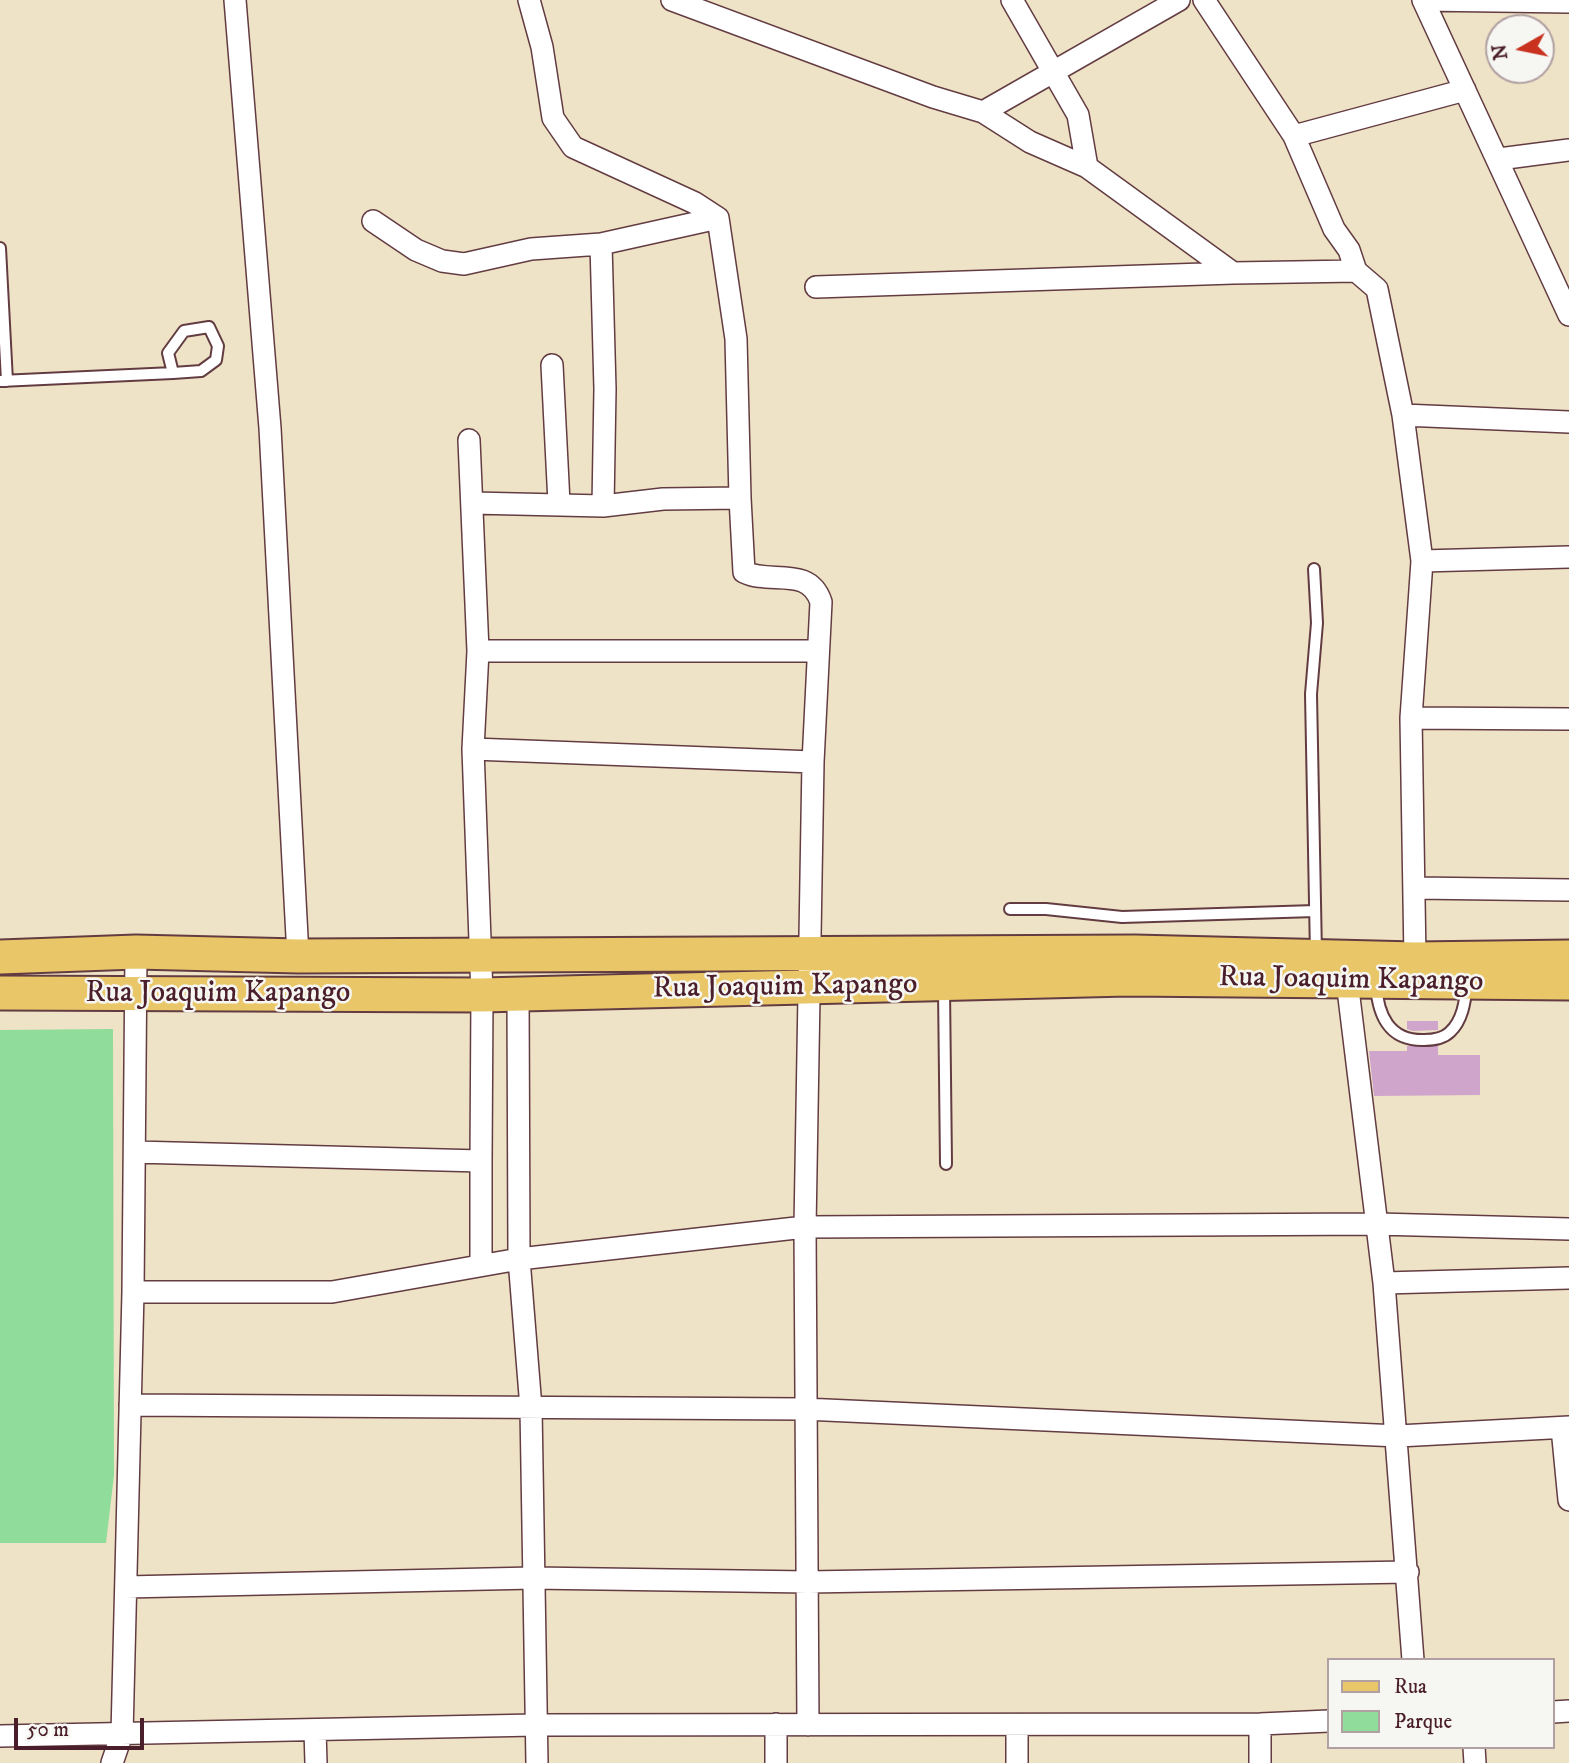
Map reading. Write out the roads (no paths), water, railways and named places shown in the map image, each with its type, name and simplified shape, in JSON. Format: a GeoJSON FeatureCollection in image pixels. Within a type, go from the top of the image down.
{"type":"FeatureCollection","features":[{"type":"Feature","properties":{"kind":"main road","name":"Rua Joaquim Kapango"},"geometry":{"type":"LineString","coordinates":[[0,957],[136,952],[298,957],[481,957],[809,972],[944,986],[1127,979],[1569,983]]}},
{"type":"Feature","properties":{"kind":"main road","name":"Rua Joaquim Kapango"},"geometry":{"type":"LineString","coordinates":[[0,993],[482,995],[1135,953],[1415,959],[1569,957]]}},
{"type":"Feature","properties":{"kind":"street"},"geometry":{"type":"LineString","coordinates":[[235,0],[270,428],[298,957]]}},
{"type":"Feature","properties":{"kind":"street"},"geometry":{"type":"LineString","coordinates":[[529,0],[542,47],[552,118],[573,147],[695,203],[718,218],[736,339],[744,572],[790,577],[811,585],[821,602],[813,762],[805,1227],[808,1725]]}},
{"type":"Feature","properties":{"kind":"street"},"geometry":{"type":"LineString","coordinates":[[672,0],[922,93],[983,111],[1030,142],[1087,167],[1233,273]]}},
{"type":"Feature","properties":{"kind":"street"},"geometry":{"type":"LineString","coordinates":[[1012,0],[1079,115],[1087,167]]}},
{"type":"Feature","properties":{"kind":"street"},"geometry":{"type":"LineString","coordinates":[[983,111],[1179,0]]}},
{"type":"Feature","properties":{"kind":"street"},"geometry":{"type":"LineString","coordinates":[[1204,0],[1224,26],[1294,136],[1334,229],[1349,250],[1356,271],[1377,289],[1404,415],[1422,561],[1411,718],[1415,959]]}},
{"type":"Feature","properties":{"kind":"street"},"geometry":{"type":"LineString","coordinates":[[1569,2],[1423,0],[1569,315]]}},
{"type":"Feature","properties":{"kind":"street"},"geometry":{"type":"LineString","coordinates":[[1294,136],[1465,90]]}},
{"type":"Feature","properties":{"kind":"street"},"geometry":{"type":"LineString","coordinates":[[1499,159],[1569,150]]}},
{"type":"Feature","properties":{"kind":"street"},"geometry":{"type":"LineString","coordinates":[[373,221],[416,250],[442,261],[464,264],[531,249],[601,244],[718,218]]}},
{"type":"Feature","properties":{"kind":"street"},"geometry":{"type":"LineString","coordinates":[[601,244],[605,389],[603,506]]}},
{"type":"Feature","properties":{"kind":"street"},"geometry":{"type":"LineString","coordinates":[[816,287],[1356,271]]}},
{"type":"Feature","properties":{"kind":"street"},"geometry":{"type":"LineString","coordinates":[[552,365],[559,503]]}},
{"type":"Feature","properties":{"kind":"street"},"geometry":{"type":"LineString","coordinates":[[1404,415],[1569,422]]}},
{"type":"Feature","properties":{"kind":"street"},"geometry":{"type":"LineString","coordinates":[[469,440],[478,651],[473,750],[482,995],[481,1265]]}},
{"type":"Feature","properties":{"kind":"street"},"geometry":{"type":"LineString","coordinates":[[473,503],[603,506],[663,499],[740,498]]}},
{"type":"Feature","properties":{"kind":"street"},"geometry":{"type":"LineString","coordinates":[[1422,561],[1569,557]]}},
{"type":"Feature","properties":{"kind":"street"},"geometry":{"type":"LineString","coordinates":[[478,651],[817,651]]}},
{"type":"Feature","properties":{"kind":"street"},"geometry":{"type":"LineString","coordinates":[[1411,718],[1569,719]]}},
{"type":"Feature","properties":{"kind":"street"},"geometry":{"type":"LineString","coordinates":[[473,750],[813,762]]}},
{"type":"Feature","properties":{"kind":"street"},"geometry":{"type":"LineString","coordinates":[[1415,888],[1569,890]]}},
{"type":"Feature","properties":{"kind":"street"},"geometry":{"type":"LineString","coordinates":[[112,1763],[122,1734],[133,1292],[136,952]]}},
{"type":"Feature","properties":{"kind":"street"},"geometry":{"type":"LineString","coordinates":[[1362,982],[1378,1224],[1398,1436],[1413,1658]]}},
{"type":"Feature","properties":{"kind":"street"},"geometry":{"type":"LineString","coordinates":[[517,992],[519,1259],[531,1408],[537,1763]]}},
{"type":"Feature","properties":{"kind":"street"},"geometry":{"type":"LineString","coordinates":[[135,1152],[481,1161]]}},
{"type":"Feature","properties":{"kind":"street"},"geometry":{"type":"LineString","coordinates":[[133,1292],[332,1292],[519,1259],[805,1227],[1378,1224],[1569,1229]]}},
{"type":"Feature","properties":{"kind":"street"},"geometry":{"type":"LineString","coordinates":[[1384,1283],[1569,1278]]}},
{"type":"Feature","properties":{"kind":"street"},"geometry":{"type":"LineString","coordinates":[[130,1405],[804,1409],[1398,1436],[1565,1428],[1569,1500]]}},
{"type":"Feature","properties":{"kind":"street"},"geometry":{"type":"LineString","coordinates":[[126,1587],[533,1578],[808,1582],[1408,1572]]}},
{"type":"Feature","properties":{"kind":"street"},"geometry":{"type":"LineString","coordinates":[[0,1736],[535,1725],[1260,1724],[1328,1721]]}},
{"type":"Feature","properties":{"kind":"street"},"geometry":{"type":"LineString","coordinates":[[775,1724],[776,1763]]}},
{"type":"Feature","properties":{"kind":"street"},"geometry":{"type":"LineString","coordinates":[[1260,1724],[1260,1763]]}},
{"type":"Feature","properties":{"kind":"street"},"geometry":{"type":"LineString","coordinates":[[1017,1725],[1017,1763]]}},
{"type":"Feature","properties":{"kind":"street"},"geometry":{"type":"LineString","coordinates":[[315,1730],[316,1763]]}},
{"type":"Feature","properties":{"kind":"lane"},"geometry":{"type":"LineString","coordinates":[[0,248],[4,381],[173,373],[201,371],[216,360],[218,346],[209,327],[184,331],[168,353],[173,373]]}},
{"type":"Feature","properties":{"kind":"lane"},"geometry":{"type":"LineString","coordinates":[[1314,569],[1317,623],[1311,694],[1316,957]]}},
{"type":"Feature","properties":{"kind":"lane"},"geometry":{"type":"LineString","coordinates":[[1010,909],[1046,909],[1122,917],[1315,911]]}},
{"type":"Feature","properties":{"kind":"lane"},"geometry":{"type":"LineString","coordinates":[[1362,982],[1377,1003],[1388,1026],[1399,1036],[1422,1040],[1439,1038],[1451,1031],[1464,1007],[1468,983]]}},
{"type":"Feature","properties":{"kind":"lane"},"geometry":{"type":"LineString","coordinates":[[944,986],[946,1164]]}}]}
